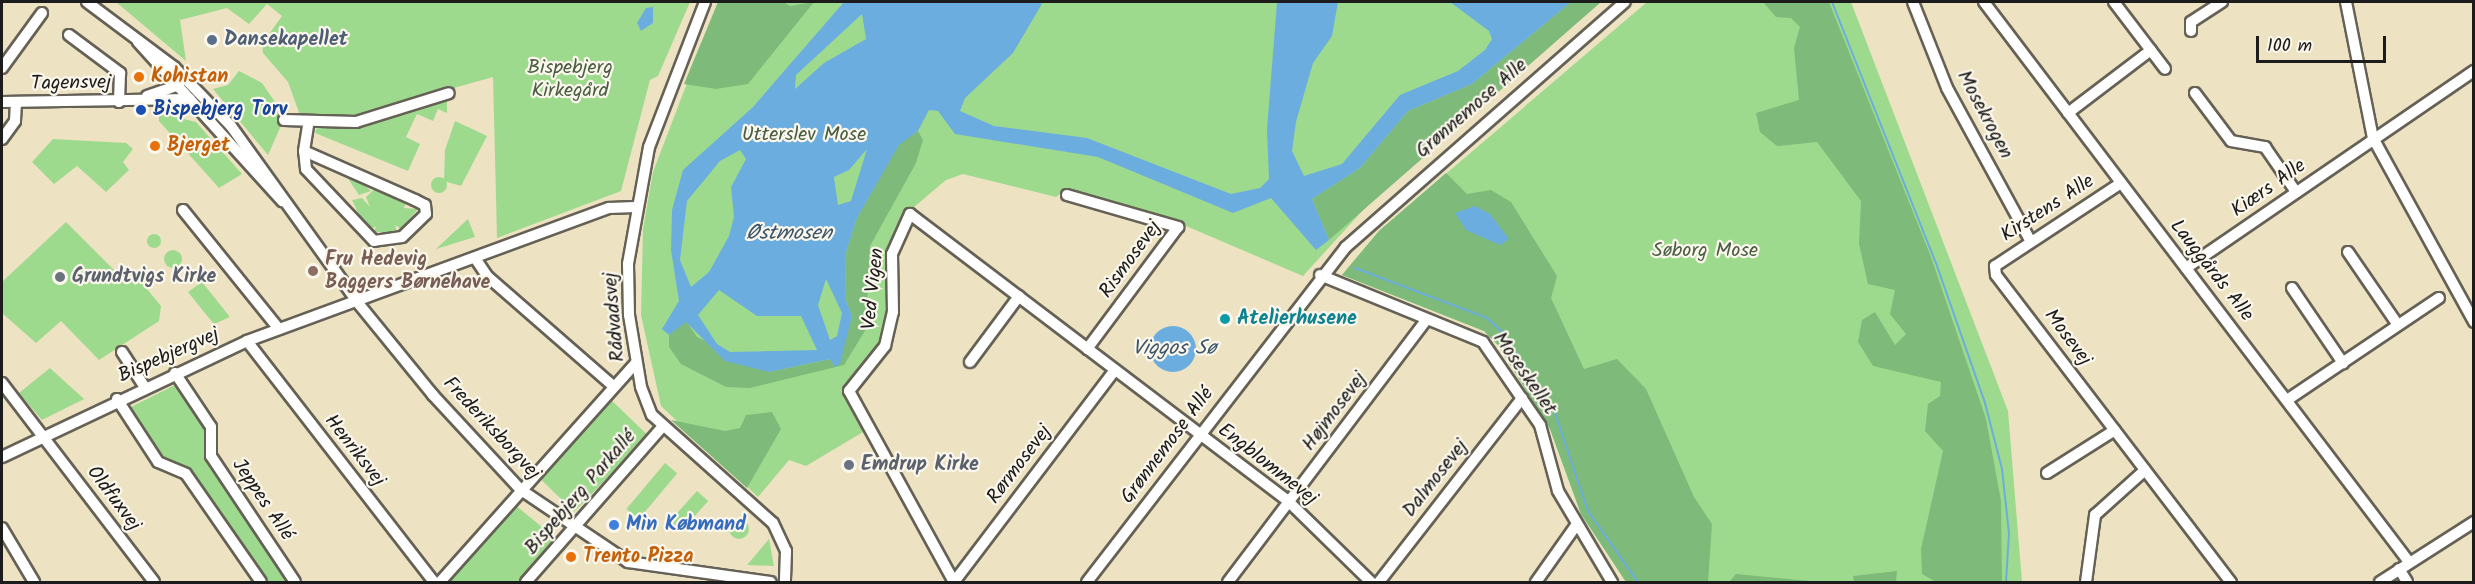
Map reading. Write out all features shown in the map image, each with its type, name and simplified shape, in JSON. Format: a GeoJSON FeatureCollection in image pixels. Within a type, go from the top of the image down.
{"type":"FeatureCollection","features":[{"type":"Feature","properties":{"kind":"street","name":"Frederiksborgvej"},"geometry":{"type":"LineString","coordinates":[[87,2],[186,77],[221,114],[358,303],[433,395],[521,490],[614,556],[672,577],[771,582]]}},
{"type":"Feature","properties":{"kind":"street","name":"Rådvadsvej"},"geometry":{"type":"LineString","coordinates":[[705,2],[649,147],[635,207],[628,264],[636,363],[646,402],[662,427],[772,523],[786,551],[785,582]]}},
{"type":"Feature","properties":{"kind":"street","name":"Grønnemose Alle"},"geometry":{"type":"LineString","coordinates":[[1346,247],[1624,2]]}},
{"type":"Feature","properties":{"kind":"street","name":"Mosekrogen"},"geometry":{"type":"LineString","coordinates":[[1913,2],[1947,87],[2031,242]]}},
{"type":"Feature","properties":{"kind":"street","name":"Lauggårds Alle"},"geometry":{"type":"LineString","coordinates":[[1984,2],[2409,562]]}},
{"type":"Feature","properties":{"kind":"street"},"geometry":{"type":"LineString","coordinates":[[2114,2],[2165,69]]}},
{"type":"Feature","properties":{"kind":"street"},"geometry":{"type":"LineString","coordinates":[[2191,31],[2191,22],[2222,2]]}},
{"type":"Feature","properties":{"kind":"street"},"geometry":{"type":"LineString","coordinates":[[2346,2],[2373,138],[2474,322]]}},
{"type":"Feature","properties":{"kind":"street"},"geometry":{"type":"LineString","coordinates":[[2,69],[42,13]]}},
{"type":"Feature","properties":{"kind":"street"},"geometry":{"type":"LineString","coordinates":[[69,35],[120,73],[119,102]]}},
{"type":"Feature","properties":{"kind":"street","name":"Frederiksborgvej"},"geometry":{"type":"LineString","coordinates":[[134,37],[174,84],[288,207]]}},
{"type":"Feature","properties":{"kind":"street"},"geometry":{"type":"LineString","coordinates":[[2068,113],[2151,50]]}},
{"type":"Feature","properties":{"kind":"street","name":"Kiærs Alle"},"geometry":{"type":"LineString","coordinates":[[2186,268],[2474,71]]}},
{"type":"Feature","properties":{"kind":"street"},"geometry":{"type":"LineString","coordinates":[[174,84],[196,93],[221,114]]}},
{"type":"Feature","properties":{"kind":"street","name":"Tagensvej"},"geometry":{"type":"LineString","coordinates":[[142,98],[174,84]]}},
{"type":"Feature","properties":{"kind":"street"},"geometry":{"type":"LineString","coordinates":[[284,120],[356,122],[449,93]]}},
{"type":"Feature","properties":{"kind":"street"},"geometry":{"type":"LineString","coordinates":[[2195,93],[2231,141],[2262,144],[2296,192]]}},
{"type":"Feature","properties":{"kind":"street","name":"Tagensvej"},"geometry":{"type":"LineString","coordinates":[[2,102],[119,102],[142,98],[190,99]]}},
{"type":"Feature","properties":{"kind":"street"},"geometry":{"type":"LineString","coordinates":[[2,139],[15,121],[16,103]]}},
{"type":"Feature","properties":{"kind":"street"},"geometry":{"type":"LineString","coordinates":[[304,151],[425,205],[426,214],[402,237],[374,241],[306,169],[304,151],[309,121]]}},
{"type":"Feature","properties":{"kind":"street","name":"Kirstens Alle"},"geometry":{"type":"LineString","coordinates":[[1995,266],[2121,183]]}},
{"type":"Feature","properties":{"kind":"street","name":"Rismosevej"},"geometry":{"type":"LineString","coordinates":[[1067,195],[1178,227],[1087,349]]}},
{"type":"Feature","properties":{"kind":"street","name":"Bispebjergvej"},"geometry":{"type":"LineString","coordinates":[[2,457],[144,386],[247,341],[358,303],[609,208],[635,207]]}},
{"type":"Feature","properties":{"kind":"street"},"geometry":{"type":"LineString","coordinates":[[183,210],[279,329]]}},
{"type":"Feature","properties":{"kind":"street","name":"Engblommevej"},"geometry":{"type":"LineString","coordinates":[[910,214],[1289,502],[1371,582]]}},
{"type":"Feature","properties":{"kind":"street","name":"Ved Vigen"},"geometry":{"type":"LineString","coordinates":[[910,214],[892,254],[893,312],[885,346],[849,391],[954,582]]}},
{"type":"Feature","properties":{"kind":"street","name":"Grønnemose Allé"},"geometry":{"type":"LineString","coordinates":[[1087,582],[1320,275],[1346,247]]}},
{"type":"Feature","properties":{"kind":"street"},"geometry":{"type":"LineString","coordinates":[[2348,252],[2398,325]]}},
{"type":"Feature","properties":{"kind":"street"},"geometry":{"type":"LineString","coordinates":[[475,258],[487,276],[612,384]]}},
{"type":"Feature","properties":{"kind":"street","name":"Mosevej"},"geometry":{"type":"LineString","coordinates":[[1995,266],[2145,470],[2231,582]]}},
{"type":"Feature","properties":{"kind":"street","name":"Moseskellet"},"geometry":{"type":"LineString","coordinates":[[1320,275],[1483,342],[1540,425],[1558,491],[1575,527],[1612,582]]}},
{"type":"Feature","properties":{"kind":"street"},"geometry":{"type":"LineString","coordinates":[[2292,288],[2343,363]]}},
{"type":"Feature","properties":{"kind":"street"},"geometry":{"type":"LineString","coordinates":[[970,362],[1019,296]]}},
{"type":"Feature","properties":{"kind":"street"},"geometry":{"type":"LineString","coordinates":[[2287,400],[2439,298]]}},
{"type":"Feature","properties":{"kind":"street","name":"Højmosevej"},"geometry":{"type":"LineString","coordinates":[[1228,582],[1426,320]]}},
{"type":"Feature","properties":{"kind":"street","name":"Henriksvej"},"geometry":{"type":"LineString","coordinates":[[247,341],[434,582]]}},
{"type":"Feature","properties":{"kind":"street"},"geometry":{"type":"LineString","coordinates":[[122,352],[144,386]]}},
{"type":"Feature","properties":{"kind":"street"},"geometry":{"type":"LineString","coordinates":[[440,582],[612,384],[636,363]]}},
{"type":"Feature","properties":{"kind":"street","name":"Rørmosevej"},"geometry":{"type":"LineString","coordinates":[[954,582],[1115,370]]}},
{"type":"Feature","properties":{"kind":"street","name":"Jeppes Allé"},"geometry":{"type":"LineString","coordinates":[[175,373],[211,427],[211,456],[295,582]]}},
{"type":"Feature","properties":{"kind":"street","name":"Oldfuxvej"},"geometry":{"type":"LineString","coordinates":[[2,383],[154,582]]}},
{"type":"Feature","properties":{"kind":"street","name":"Dalmosevej"},"geometry":{"type":"LineString","coordinates":[[1379,582],[1522,398]]}},
{"type":"Feature","properties":{"kind":"street"},"geometry":{"type":"LineString","coordinates":[[117,399],[158,462],[186,474],[261,582]]}},
{"type":"Feature","properties":{"kind":"street","name":"Bispebjerg Parkallé"},"geometry":{"type":"LineString","coordinates":[[526,582],[662,427]]}},
{"type":"Feature","properties":{"kind":"street"},"geometry":{"type":"LineString","coordinates":[[2047,473],[2115,429]]}},
{"type":"Feature","properties":{"kind":"street"},"geometry":{"type":"LineString","coordinates":[[2086,582],[2095,515],[2145,470]]}},
{"type":"Feature","properties":{"kind":"street"},"geometry":{"type":"LineString","coordinates":[[2380,582],[2474,522]]}},
{"type":"Feature","properties":{"kind":"street"},"geometry":{"type":"LineString","coordinates":[[1536,582],[1575,527]]}},
{"type":"Feature","properties":{"kind":"street"},"geometry":{"type":"LineString","coordinates":[[2,528],[34,582]]}},
{"type":"Feature","properties":{"kind":"street"},"geometry":{"type":"LineString","coordinates":[[2399,569],[2407,582]]}},
{"type":"Feature","properties":{"kind":"green space","name":"Bispebjerg Kirkegård"},"geometry":{"type":"Polygon","coordinates":[[[116,2],[690,2],[658,76],[650,80],[621,191],[497,238],[493,77],[358,115],[300,115],[288,82],[263,53],[262,44],[282,16],[267,4],[249,24],[227,8],[180,20],[186,61],[116,2]]]}},
{"type":"Feature","properties":{"kind":"green space","name":"Utterslev Mose"},"geometry":{"type":"Polygon","coordinates":[[[718,2],[1601,2],[1385,186],[1303,276],[1186,226],[1068,188],[1056,197],[963,174],[946,180],[907,213],[893,242],[884,339],[862,375],[842,393],[863,432],[806,466],[789,460],[758,497],[661,406],[641,315],[643,229],[653,172],[718,2]]]}},
{"type":"Feature","properties":{"kind":"green space"},"geometry":{"type":"Polygon","coordinates":[[[718,2],[783,2],[790,6],[814,2],[748,84],[716,89],[684,84],[718,2]]]}},
{"type":"Feature","properties":{"kind":"green space"},"geometry":{"type":"Polygon","coordinates":[[[1571,2],[1601,2],[1329,240],[1312,199],[1360,168],[1408,111],[1472,84],[1571,2]]]}},
{"type":"Feature","properties":{"kind":"green space","name":"Søborg Mose"},"geometry":{"type":"Polygon","coordinates":[[[1647,2],[1851,2],[2008,411],[2022,582],[1626,582],[1581,514],[1550,429],[1498,345],[1484,331],[1342,275],[1379,231],[1647,2]]]}},
{"type":"Feature","properties":{"kind":"green space"},"geometry":{"type":"Polygon","coordinates":[[[1763,2],[1829,2],[1931,257],[1986,419],[2001,501],[2002,582],[1936,582],[1922,574],[1921,549],[1943,451],[1925,431],[1928,404],[1940,396],[1941,382],[1873,366],[1858,342],[1862,320],[1875,312],[1895,345],[1906,334],[1890,314],[1895,290],[1868,284],[1859,244],[1861,201],[1817,142],[1777,146],[1760,132],[1756,113],[1799,100],[1794,48],[1800,27],[1791,18],[1776,17],[1763,2]]]}},
{"type":"Feature","properties":{"kind":"green space"},"geometry":{"type":"Polygon","coordinates":[[[239,71],[262,83],[277,105],[280,128],[268,155],[213,89],[228,85],[239,71]]]}},
{"type":"Feature","properties":{"kind":"green space"},"geometry":{"type":"Polygon","coordinates":[[[447,99],[447,113],[438,109],[433,121],[417,114],[406,137],[420,144],[408,171],[315,133],[317,127],[361,127],[447,99]]]}},
{"type":"Feature","properties":{"kind":"green space"},"geometry":{"type":"Polygon","coordinates":[[[159,113],[196,122],[242,174],[219,188],[159,121],[159,113]]]}},
{"type":"Feature","properties":{"kind":"green space"},"geometry":{"type":"Polygon","coordinates":[[[455,121],[487,136],[461,186],[444,181],[445,150],[455,121]]]}},
{"type":"Feature","properties":{"kind":"green space"},"geometry":{"type":"Polygon","coordinates":[[[918,131],[923,140],[916,163],[870,246],[866,329],[844,365],[750,388],[726,387],[681,364],[669,347],[669,335],[686,321],[697,337],[769,372],[840,357],[852,316],[845,298],[846,252],[857,218],[899,144],[918,131]]]}},
{"type":"Feature","properties":{"kind":"green space"},"geometry":{"type":"Polygon","coordinates":[[[53,139],[126,143],[133,149],[123,162],[129,170],[106,192],[77,166],[54,184],[32,162],[53,139]]]}},
{"type":"Feature","properties":{"kind":"green space"},"geometry":{"type":"Polygon","coordinates":[[[1446,173],[1467,194],[1491,190],[1511,202],[1557,276],[1551,298],[1584,369],[1617,359],[1646,389],[1694,497],[1712,524],[1708,582],[1626,582],[1581,514],[1550,429],[1498,345],[1484,331],[1342,275],[1379,231],[1446,173]]]}},
{"type":"Feature","properties":{"kind":"green space"},"geometry":{"type":"Polygon","coordinates":[[[347,177],[358,180],[371,191],[359,195],[347,177]]]}},
{"type":"Feature","properties":{"kind":"green space"},"geometry":{"type":"Polygon","coordinates":[[[439,177],[445,179],[447,185],[445,191],[439,193],[433,191],[431,185],[433,179],[439,177]]]}},
{"type":"Feature","properties":{"kind":"green space"},"geometry":{"type":"Polygon","coordinates":[[[376,188],[406,203],[404,208],[418,209],[401,229],[395,225],[397,232],[374,232],[376,226],[371,229],[361,219],[352,200],[362,198],[370,207],[366,197],[376,188]]]}},
{"type":"Feature","properties":{"kind":"green space"},"geometry":{"type":"Polygon","coordinates":[[[468,219],[475,237],[436,249],[453,233],[468,219]]]}},
{"type":"Feature","properties":{"kind":"green space"},"geometry":{"type":"Polygon","coordinates":[[[66,222],[118,274],[127,265],[161,306],[159,321],[99,360],[61,321],[36,343],[2,313],[2,282],[66,222]]]}},
{"type":"Feature","properties":{"kind":"green space"},"geometry":{"type":"Polygon","coordinates":[[[151,234],[157,234],[161,241],[157,248],[151,248],[147,244],[147,238],[151,234]]]}},
{"type":"Feature","properties":{"kind":"green space"},"geometry":{"type":"Polygon","coordinates":[[[173,250],[179,253],[182,259],[179,265],[173,268],[167,265],[164,259],[167,253],[173,250]]]}},
{"type":"Feature","properties":{"kind":"green space"},"geometry":{"type":"Polygon","coordinates":[[[202,282],[230,317],[214,324],[188,292],[202,282]]]}},
{"type":"Feature","properties":{"kind":"green space"},"geometry":{"type":"Polygon","coordinates":[[[50,368],[84,399],[42,420],[19,393],[50,368]]]}},
{"type":"Feature","properties":{"kind":"green space"},"geometry":{"type":"Polygon","coordinates":[[[177,384],[206,425],[207,461],[292,582],[265,582],[189,470],[159,456],[129,408],[177,384]]]}},
{"type":"Feature","properties":{"kind":"green space"},"geometry":{"type":"Polygon","coordinates":[[[607,396],[648,436],[574,512],[533,472],[607,396]]]}},
{"type":"Feature","properties":{"kind":"green space"},"geometry":{"type":"Polygon","coordinates":[[[772,412],[781,429],[747,488],[671,420],[725,431],[740,428],[746,415],[772,412]]]}},
{"type":"Feature","properties":{"kind":"green space"},"geometry":{"type":"Polygon","coordinates":[[[665,463],[677,473],[639,519],[626,509],[665,463]]]}},
{"type":"Feature","properties":{"kind":"green space"},"geometry":{"type":"Polygon","coordinates":[[[697,491],[708,501],[681,531],[670,521],[697,491]]]}},
{"type":"Feature","properties":{"kind":"green space"},"geometry":{"type":"Polygon","coordinates":[[[515,505],[558,540],[522,582],[446,582],[515,505]]]}},
{"type":"Feature","properties":{"kind":"green space"},"geometry":{"type":"Polygon","coordinates":[[[739,519],[746,522],[749,529],[746,536],[739,539],[732,536],[729,529],[732,522],[739,519]]]}},
{"type":"Feature","properties":{"kind":"green space"},"geometry":{"type":"Polygon","coordinates":[[[769,539],[774,566],[747,565],[769,539]]]}},
{"type":"Feature","properties":{"kind":"green space"},"geometry":{"type":"Polygon","coordinates":[[[1897,571],[1896,582],[1854,582],[1853,576],[1897,571]]]}},
{"type":"Feature","properties":{"kind":"green space"},"geometry":{"type":"Polygon","coordinates":[[[1736,574],[1810,581],[1811,582],[1729,582],[1736,574]]]}},
{"type":"Feature","properties":{"kind":"water","name":"Østmosen"},"geometry":{"type":"Polygon","coordinates":[[[844,2],[1043,2],[1013,53],[965,98],[960,111],[994,126],[1087,138],[1231,194],[1260,188],[1269,179],[1267,129],[1277,2],[1338,2],[1332,36],[1313,63],[1296,122],[1292,151],[1304,176],[1342,164],[1400,95],[1458,71],[1485,50],[1492,39],[1489,31],[1450,2],[1571,2],[1472,84],[1408,111],[1360,168],[1312,199],[1329,240],[1316,250],[1271,198],[1233,213],[1098,157],[955,134],[938,111],[929,110],[918,131],[899,145],[857,218],[846,252],[845,298],[852,316],[840,364],[835,367],[830,359],[769,372],[725,361],[686,322],[669,335],[662,329],[679,301],[671,250],[672,210],[683,170],[753,107],[844,2]],[[862,14],[796,75],[795,89],[824,63],[866,39],[862,14]],[[867,149],[849,170],[834,177],[838,205],[851,201],[867,149]],[[740,150],[720,161],[687,201],[680,260],[691,287],[709,272],[729,236],[734,217],[731,187],[746,159],[740,150]],[[826,279],[818,305],[830,340],[837,336],[842,313],[826,279]],[[719,290],[698,315],[717,344],[730,352],[817,350],[801,316],[757,316],[719,290]]]}},
{"type":"Feature","properties":{"kind":"water"},"geometry":{"type":"Polygon","coordinates":[[[653,7],[653,23],[641,31],[637,23],[646,8],[653,7]]]}},
{"type":"Feature","properties":{"kind":"water"},"geometry":{"type":"Polygon","coordinates":[[[1475,206],[1490,214],[1509,239],[1500,245],[1466,230],[1455,213],[1475,206]]]}},
{"type":"Feature","properties":{"kind":"water","name":"Viggos Sø"},"geometry":{"type":"Polygon","coordinates":[[[1173,326],[1189,333],[1196,349],[1189,365],[1173,372],[1157,365],[1150,349],[1157,333],[1173,326]]]}},
{"type":"Feature","properties":{"kind":"waterway"},"geometry":{"type":"LineString","coordinates":[[1832,2],[1936,263],[1985,403],[2002,469],[2009,533],[2006,582]]}},
{"type":"Feature","properties":{"kind":"waterway"},"geometry":{"type":"LineString","coordinates":[[1355,268],[1487,318],[1502,332],[1554,410],[1588,511],[1638,582]]}},
{"type":"Feature","properties":{"kind":"place","name":"Dansekapellet"},"geometry":{"type":"Point","coordinates":[212,40]}},
{"type":"Feature","properties":{"kind":"place","name":"Kohistan"},"geometry":{"type":"Point","coordinates":[139,77]}},
{"type":"Feature","properties":{"kind":"place","name":"Bispebjerg Torv"},"geometry":{"type":"Point","coordinates":[141,110]}},
{"type":"Feature","properties":{"kind":"place","name":"Bjerget"},"geometry":{"type":"Point","coordinates":[155,146]}},
{"type":"Feature","properties":{"kind":"place","name":"Fru Hedevig Baggers Børnehave"},"geometry":{"type":"Point","coordinates":[313,271]}},
{"type":"Feature","properties":{"kind":"place","name":"Grundtvigs Kirke"},"geometry":{"type":"Point","coordinates":[60,277]}},
{"type":"Feature","properties":{"kind":"place","name":"Atelierhusene"},"geometry":{"type":"Point","coordinates":[1225,319]}},
{"type":"Feature","properties":{"kind":"place","name":"Emdrup Kirke"},"geometry":{"type":"Point","coordinates":[849,465]}},
{"type":"Feature","properties":{"kind":"place","name":"Min Købmand"},"geometry":{"type":"Point","coordinates":[614,525]}},
{"type":"Feature","properties":{"kind":"place","name":"Trento Pizza"},"geometry":{"type":"Point","coordinates":[571,557]}}]}
